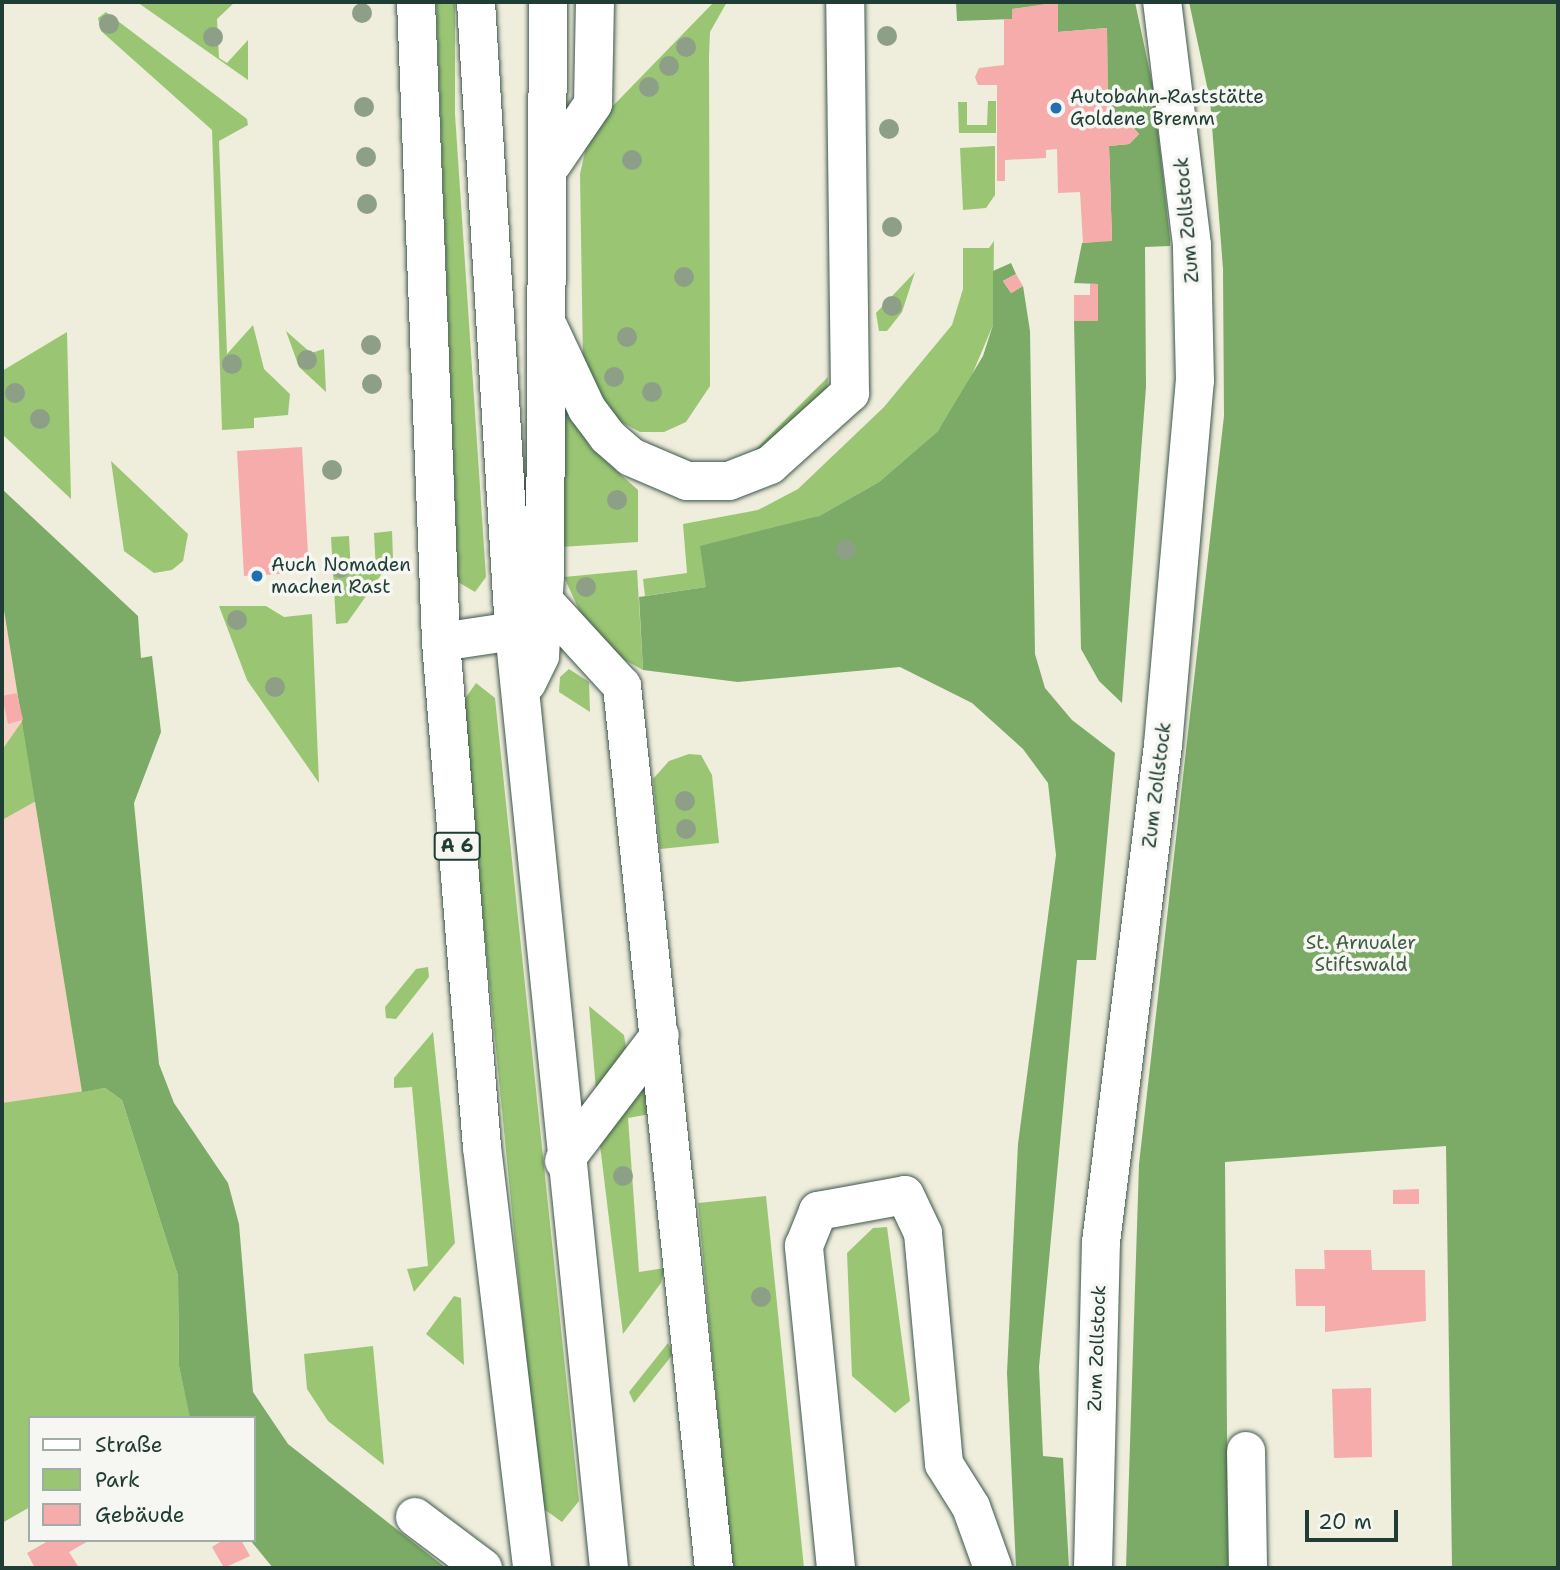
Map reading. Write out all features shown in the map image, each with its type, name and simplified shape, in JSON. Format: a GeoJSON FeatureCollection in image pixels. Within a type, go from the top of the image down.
{"type":"FeatureCollection","features":[{"type":"Feature","properties":{"kind":"main road"},"geometry":{"type":"LineString","coordinates":[[476,2],[514,631],[564,1161],[609,1568]]}},
{"type":"Feature","properties":{"kind":"main road"},"geometry":{"type":"LineString","coordinates":[[521,694],[540,656],[544,601],[552,164],[548,2]]}},
{"type":"Feature","properties":{"kind":"main road"},"geometry":{"type":"LineString","coordinates":[[552,164],[593,104],[594,2]]}},
{"type":"Feature","properties":{"kind":"main road"},"geometry":{"type":"LineString","coordinates":[[549,328],[587,409],[608,437],[631,457],[687,481],[729,481],[770,465],[850,393],[845,2]]}},
{"type":"Feature","properties":{"kind":"main road","name":"Zum Zollstock"},"geometry":{"type":"LineString","coordinates":[[1093,1568],[1101,1242],[1163,745],[1195,381],[1192,245],[1162,2]]}},
{"type":"Feature","properties":{"kind":"main road","name":"A 6"},"geometry":{"type":"LineString","coordinates":[[414,7],[441,642],[482,1147],[532,1568]]}},
{"type":"Feature","properties":{"kind":"main road"},"geometry":{"type":"LineString","coordinates":[[544,601],[622,685],[714,1568]]}},
{"type":"Feature","properties":{"kind":"main road"},"geometry":{"type":"LineString","coordinates":[[441,642],[514,631]]}},
{"type":"Feature","properties":{"kind":"main road"},"geometry":{"type":"LineString","coordinates":[[564,1161],[660,1034]]}},
{"type":"Feature","properties":{"kind":"main road"},"geometry":{"type":"LineString","coordinates":[[836,1568],[804,1246],[818,1212],[905,1195],[923,1233],[944,1464],[976,1518],[993,1568]]}},
{"type":"Feature","properties":{"kind":"main road"},"geometry":{"type":"LineString","coordinates":[[1246,1451],[1248,1568]]}},
{"type":"Feature","properties":{"kind":"main road"},"geometry":{"type":"LineString","coordinates":[[415,1517],[483,1568]]}},
{"type":"Feature","properties":{"kind":"shaded area"},"geometry":{"type":"Polygon","coordinates":[[[2,598],[82,1092],[2,1103],[2,598]]]}},
{"type":"Feature","properties":{"kind":"green space"},"geometry":{"type":"Polygon","coordinates":[[[137,2],[235,2],[217,19],[219,58],[227,63],[248,40],[248,80],[137,2]]]}},
{"type":"Feature","properties":{"kind":"green space"},"geometry":{"type":"Polygon","coordinates":[[[436,2],[455,2],[455,114],[486,577],[475,592],[458,582],[436,2]]]}},
{"type":"Feature","properties":{"kind":"green space"},"geometry":{"type":"Polygon","coordinates":[[[714,2],[727,2],[710,32],[710,386],[686,422],[664,432],[640,432],[606,414],[583,362],[580,174],[587,143],[606,113],[714,2]]]}},
{"type":"Feature","properties":{"kind":"green space"},"geometry":{"type":"Polygon","coordinates":[[[956,2],[1044,2],[1044,5],[1012,9],[1012,19],[957,21],[956,2]]]}},
{"type":"Feature","properties":{"kind":"green space"},"geometry":{"type":"Polygon","coordinates":[[[1058,2],[1135,2],[1153,87],[1170,239],[1170,246],[1145,247],[1146,387],[1122,703],[1099,681],[1081,649],[1074,321],[1097,321],[1098,284],[1074,283],[1082,243],[1112,240],[1109,146],[1129,144],[1139,134],[1129,123],[1108,125],[1107,28],[1058,32],[1058,2]]]}},
{"type":"Feature","properties":{"kind":"green space","name":"St. Arnualer Stiftswald"},"geometry":{"type":"Polygon","coordinates":[[[1189,2],[1558,2],[1558,1568],[1452,1568],[1446,1146],[1225,1162],[1228,1568],[1126,1568],[1139,1164],[1224,416],[1223,269],[1210,100],[1189,2]]]}},
{"type":"Feature","properties":{"kind":"green space"},"geometry":{"type":"Polygon","coordinates":[[[106,12],[247,119],[248,125],[219,141],[227,354],[253,325],[264,369],[290,394],[288,415],[254,418],[254,428],[222,430],[212,130],[101,31],[98,18],[106,12]]]}},
{"type":"Feature","properties":{"kind":"green space"},"geometry":{"type":"Polygon","coordinates":[[[988,101],[996,101],[996,133],[959,133],[958,102],[967,102],[967,125],[987,125],[988,101]]]}},
{"type":"Feature","properties":{"kind":"green space"},"geometry":{"type":"Polygon","coordinates":[[[995,146],[995,195],[986,208],[963,210],[960,148],[995,146]]]}},
{"type":"Feature","properties":{"kind":"green space"},"geometry":{"type":"Polygon","coordinates":[[[994,241],[993,325],[963,396],[938,431],[879,482],[819,516],[764,534],[706,587],[645,596],[643,579],[687,573],[683,524],[758,510],[798,489],[884,407],[952,325],[963,289],[963,248],[989,248],[994,241]]]}},
{"type":"Feature","properties":{"kind":"green space"},"geometry":{"type":"Polygon","coordinates":[[[1011,263],[1016,274],[1003,281],[1011,293],[1023,286],[1030,331],[1035,654],[1045,688],[1072,720],[1115,753],[1096,960],[1077,960],[1039,1367],[1043,1456],[1063,1458],[1069,1568],[1016,1568],[1007,1373],[1018,1144],[1056,855],[1048,783],[1023,749],[972,703],[900,667],[738,682],[643,670],[639,597],[706,587],[700,546],[819,516],[879,482],[938,431],[983,356],[993,325],[993,271],[1011,263]]]}},
{"type":"Feature","properties":{"kind":"green space"},"geometry":{"type":"Polygon","coordinates":[[[915,272],[902,312],[887,331],[879,331],[876,313],[915,272]]]}},
{"type":"Feature","properties":{"kind":"green space"},"geometry":{"type":"Polygon","coordinates":[[[286,331],[311,353],[324,349],[326,392],[299,367],[286,331]]]}},
{"type":"Feature","properties":{"kind":"green space"},"geometry":{"type":"Polygon","coordinates":[[[67,332],[71,499],[2,434],[2,371],[67,332]]]}},
{"type":"Feature","properties":{"kind":"green space"},"geometry":{"type":"Polygon","coordinates":[[[828,377],[827,393],[786,437],[751,454],[828,377]]]}},
{"type":"Feature","properties":{"kind":"green space"},"geometry":{"type":"Polygon","coordinates":[[[564,396],[590,447],[638,490],[638,542],[561,547],[564,396]]]}},
{"type":"Feature","properties":{"kind":"green space"},"geometry":{"type":"Polygon","coordinates":[[[111,461],[188,534],[183,561],[172,570],[154,573],[124,551],[111,461]]]}},
{"type":"Feature","properties":{"kind":"green space"},"geometry":{"type":"Polygon","coordinates":[[[2,489],[138,616],[141,658],[152,656],[161,732],[134,803],[159,1064],[174,1103],[228,1183],[239,1224],[253,1392],[288,1444],[446,1568],[273,1568],[252,1542],[256,1542],[256,1416],[190,1416],[179,1366],[178,1276],[122,1100],[105,1088],[82,1092],[2,598],[2,489]]]}},
{"type":"Feature","properties":{"kind":"green space"},"geometry":{"type":"Polygon","coordinates":[[[392,531],[393,558],[347,623],[336,624],[331,537],[349,536],[351,574],[376,571],[374,533],[392,531]]]}},
{"type":"Feature","properties":{"kind":"green space"},"geometry":{"type":"Polygon","coordinates":[[[637,570],[643,670],[619,657],[580,612],[564,577],[637,570]]]}},
{"type":"Feature","properties":{"kind":"green space"},"geometry":{"type":"Polygon","coordinates":[[[219,606],[266,606],[284,617],[312,614],[319,783],[247,680],[219,606]]]}},
{"type":"Feature","properties":{"kind":"green space"},"geometry":{"type":"Polygon","coordinates":[[[569,669],[589,682],[590,712],[559,692],[560,677],[569,669]]]}},
{"type":"Feature","properties":{"kind":"green space"},"geometry":{"type":"Polygon","coordinates":[[[476,683],[495,698],[579,1501],[562,1522],[541,1507],[462,703],[476,683]]]}},
{"type":"Feature","properties":{"kind":"green space"},"geometry":{"type":"Polygon","coordinates":[[[23,720],[36,801],[2,820],[2,750],[23,720]]]}},
{"type":"Feature","properties":{"kind":"green space"},"geometry":{"type":"Polygon","coordinates":[[[689,754],[701,755],[712,775],[719,843],[660,849],[653,779],[669,761],[689,754]]]}},
{"type":"Feature","properties":{"kind":"green space"},"geometry":{"type":"Polygon","coordinates":[[[428,967],[429,977],[396,1019],[386,1018],[385,1007],[416,969],[428,967]]]}},
{"type":"Feature","properties":{"kind":"green space"},"geometry":{"type":"Polygon","coordinates":[[[589,1006],[624,1035],[626,1048],[596,1090],[589,1006]]]}},
{"type":"Feature","properties":{"kind":"green space"},"geometry":{"type":"Polygon","coordinates":[[[433,1032],[455,1243],[414,1292],[407,1269],[428,1266],[412,1087],[394,1088],[394,1078],[433,1032]]]}},
{"type":"Feature","properties":{"kind":"green space"},"geometry":{"type":"Polygon","coordinates":[[[646,1079],[650,1114],[628,1118],[639,1272],[665,1268],[661,1283],[623,1334],[599,1137],[646,1079]]]}},
{"type":"Feature","properties":{"kind":"green space"},"geometry":{"type":"Polygon","coordinates":[[[105,1088],[122,1100],[178,1276],[179,1366],[190,1416],[28,1416],[28,1508],[2,1523],[2,1103],[105,1088]]]}},
{"type":"Feature","properties":{"kind":"green space"},"geometry":{"type":"Polygon","coordinates":[[[766,1196],[804,1568],[732,1568],[698,1203],[766,1196]]]}},
{"type":"Feature","properties":{"kind":"green space"},"geometry":{"type":"Polygon","coordinates":[[[887,1227],[910,1401],[895,1413],[852,1376],[847,1253],[873,1228],[887,1227]]]}},
{"type":"Feature","properties":{"kind":"green space"},"geometry":{"type":"Polygon","coordinates":[[[454,1296],[461,1298],[464,1365],[426,1334],[454,1296]]]}},
{"type":"Feature","properties":{"kind":"green space"},"geometry":{"type":"Polygon","coordinates":[[[668,1343],[673,1354],[634,1403],[629,1392],[668,1343]]]}},
{"type":"Feature","properties":{"kind":"green space"},"geometry":{"type":"Polygon","coordinates":[[[373,1346],[384,1465],[328,1421],[307,1389],[304,1354],[373,1346]]]}},
{"type":"Feature","properties":{"kind":"building","name":"Autobahn-Raststätte Goldene Bremm"},"geometry":{"type":"Polygon","coordinates":[[[1058,2],[1058,32],[1107,28],[1108,125],[1129,123],[1139,134],[1129,144],[1109,146],[1112,241],[1083,243],[1080,192],[1058,193],[1057,149],[1046,150],[1046,158],[1005,160],[1005,181],[997,181],[997,85],[978,85],[975,77],[979,68],[1004,65],[1004,19],[1012,19],[1012,9],[1058,2]]]}},
{"type":"Feature","properties":{"kind":"building"},"geometry":{"type":"Polygon","coordinates":[[[1016,274],[1023,286],[1011,293],[1003,281],[1016,274]]]}},
{"type":"Feature","properties":{"kind":"building"},"geometry":{"type":"Polygon","coordinates":[[[1090,284],[1098,284],[1098,321],[1074,321],[1074,295],[1090,295],[1090,284]]]}},
{"type":"Feature","properties":{"kind":"building"},"geometry":{"type":"Polygon","coordinates":[[[302,447],[309,572],[244,576],[237,451],[302,447]]]}},
{"type":"Feature","properties":{"kind":"building"},"geometry":{"type":"Polygon","coordinates":[[[17,693],[23,720],[8,724],[2,696],[17,693]]]}},
{"type":"Feature","properties":{"kind":"building"},"geometry":{"type":"Polygon","coordinates":[[[1419,1189],[1419,1204],[1393,1204],[1393,1190],[1419,1189]]]}},
{"type":"Feature","properties":{"kind":"building"},"geometry":{"type":"Polygon","coordinates":[[[1324,1250],[1371,1250],[1372,1270],[1425,1270],[1426,1321],[1325,1332],[1325,1306],[1296,1306],[1295,1269],[1325,1269],[1324,1250]]]}},
{"type":"Feature","properties":{"kind":"building"},"geometry":{"type":"Polygon","coordinates":[[[1371,1388],[1372,1457],[1334,1458],[1332,1389],[1371,1388]]]}},
{"type":"Feature","properties":{"kind":"building"},"geometry":{"type":"Polygon","coordinates":[[[46,1542],[86,1542],[69,1552],[79,1568],[35,1568],[27,1553],[46,1542]]]}},
{"type":"Feature","properties":{"kind":"building"},"geometry":{"type":"Polygon","coordinates":[[[220,1542],[242,1542],[250,1556],[224,1568],[212,1547],[220,1542]]]}},
{"type":"Feature","properties":{"kind":"place","name":"Autobahn-Raststätte Goldene Bremm"},"geometry":{"type":"Point","coordinates":[1056,108]}},
{"type":"Feature","properties":{"kind":"place","name":"Auch Nomaden machen Rast"},"geometry":{"type":"Point","coordinates":[257,576]}}]}
